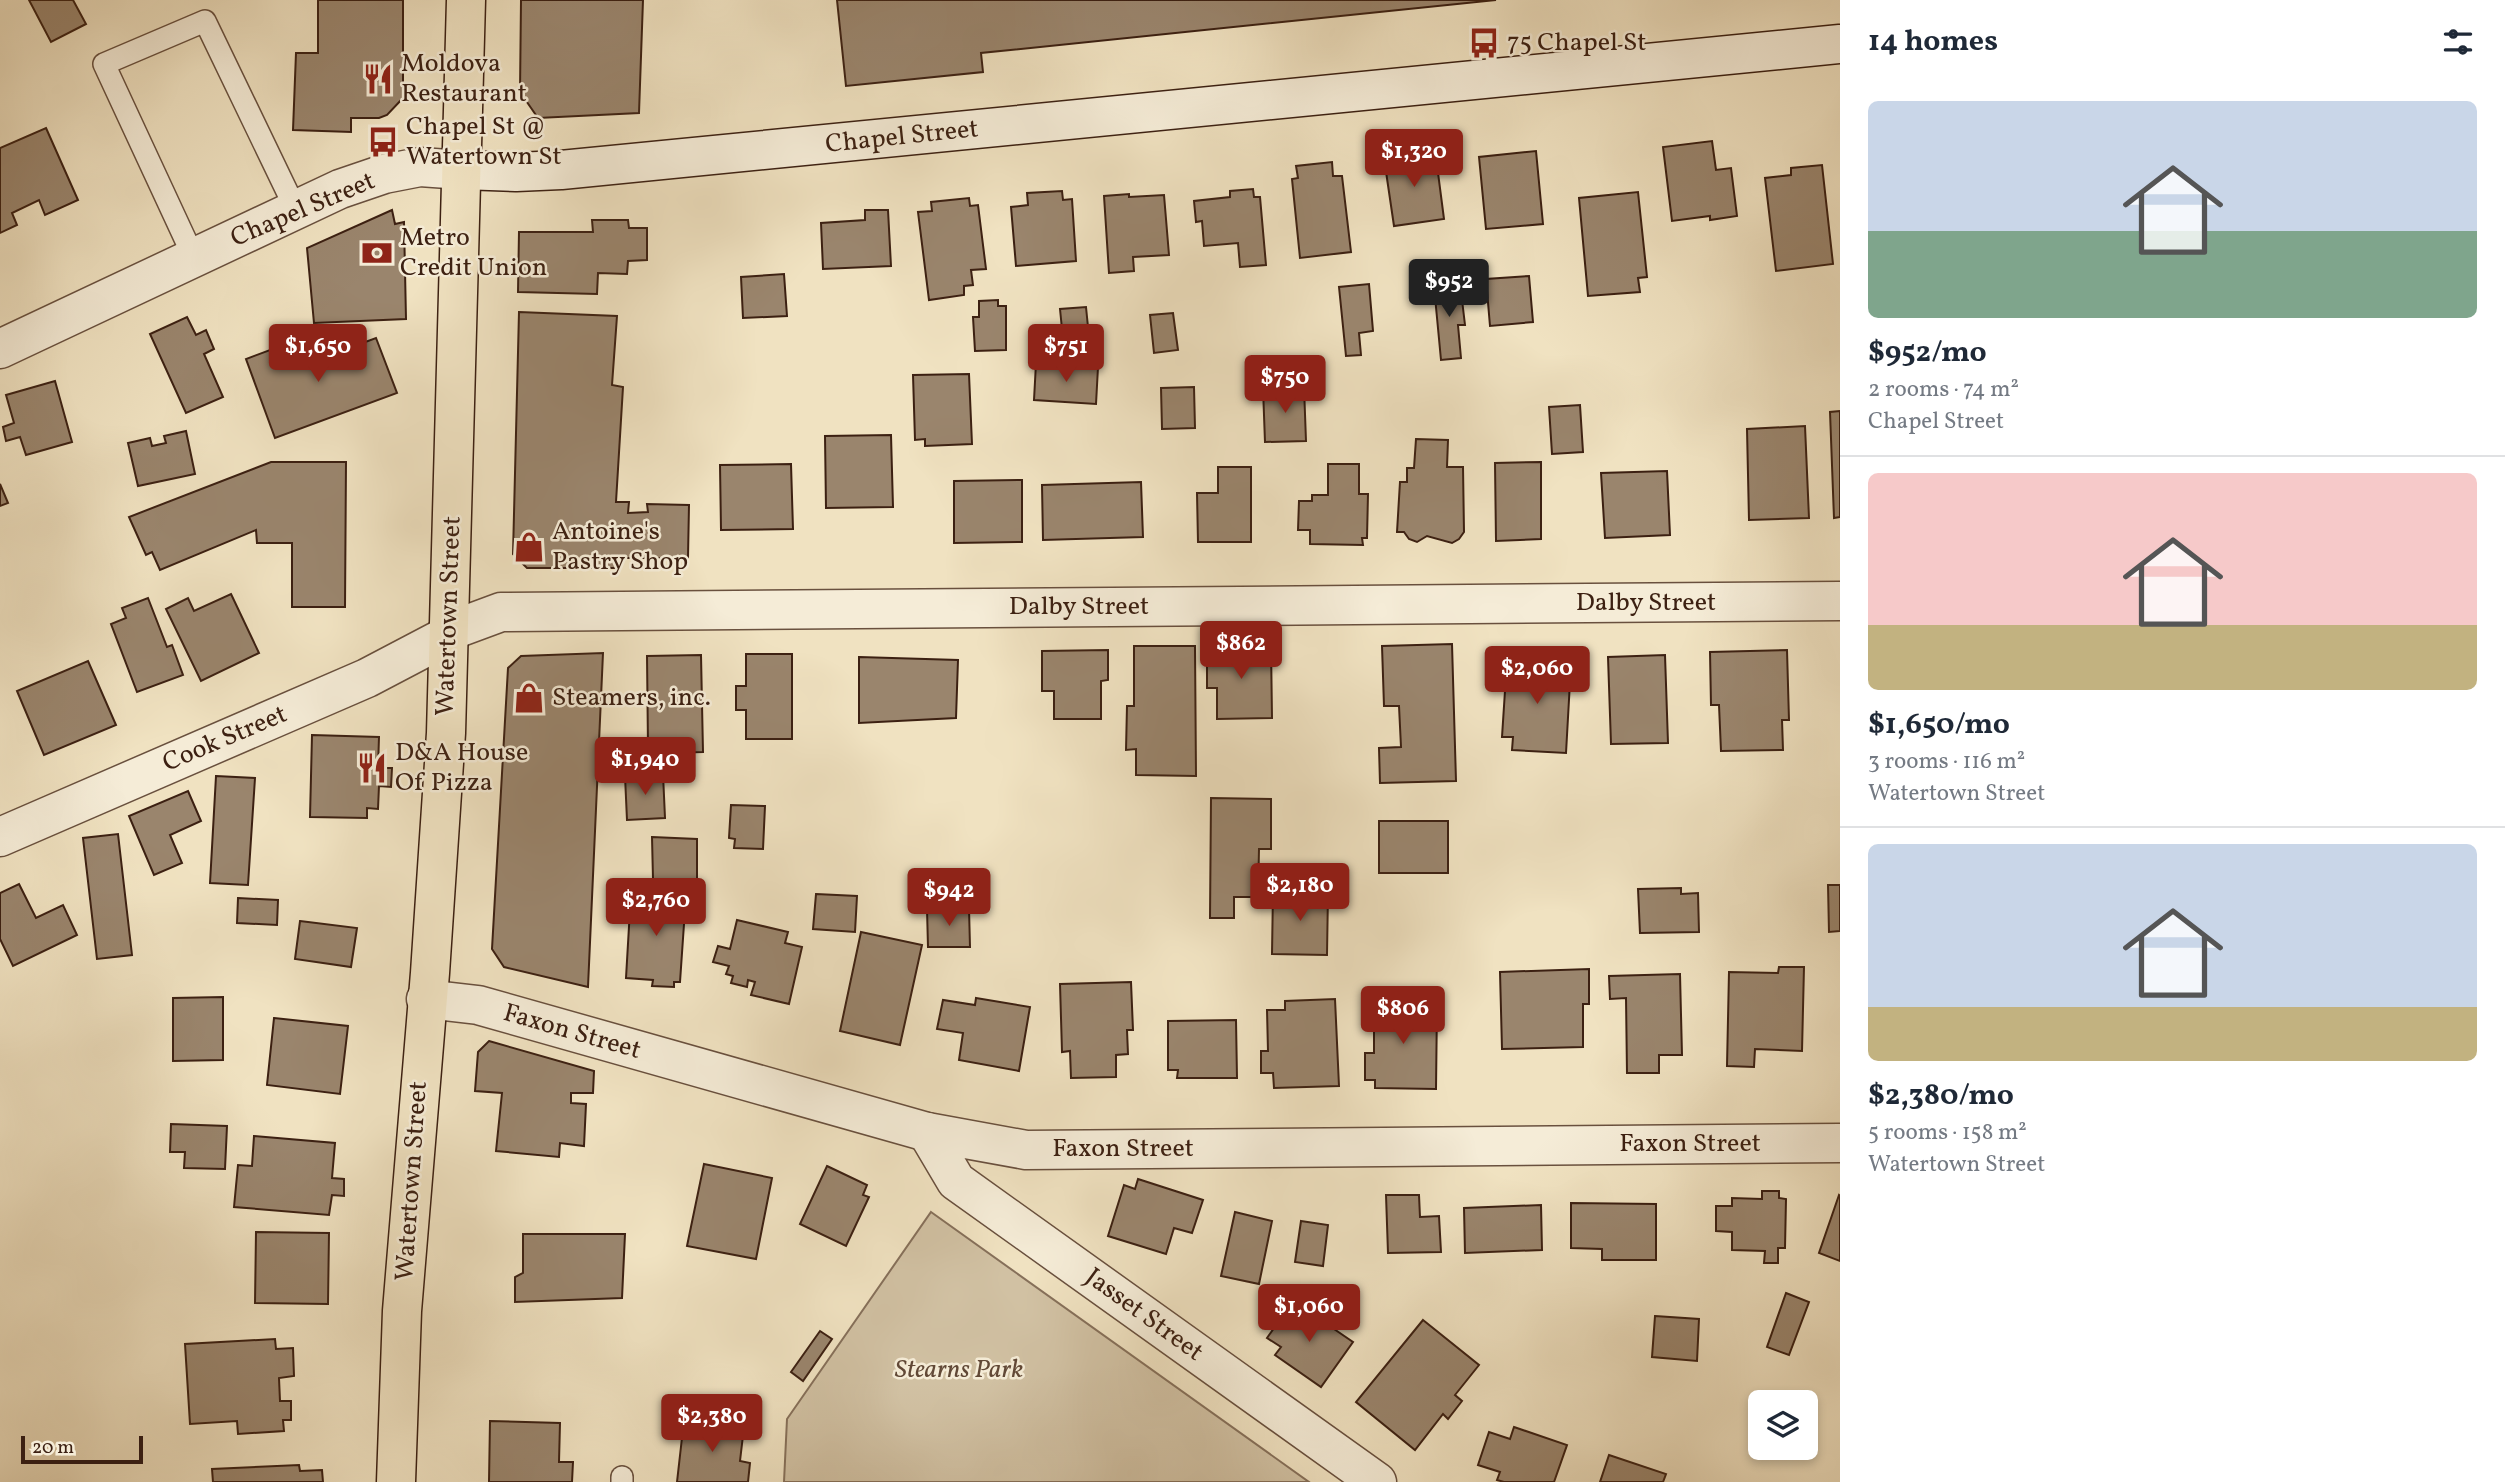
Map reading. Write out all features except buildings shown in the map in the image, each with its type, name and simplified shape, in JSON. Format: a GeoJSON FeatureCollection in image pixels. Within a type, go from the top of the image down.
{"type":"FeatureCollection","features":[{"type":"Feature","properties":{"kind":"main road","name":"Watertown Street"},"geometry":{"type":"LineString","coordinates":[[397,1482],[402,1311],[430,973],[446,733],[466,0]]}},
{"type":"Feature","properties":{"kind":"street","name":"Chapel Street"},"geometry":{"type":"LineString","coordinates":[[0,349],[341,189],[384,174],[420,167],[516,172],[561,170],[1840,44]]}},
{"type":"Feature","properties":{"kind":"street","name":"Dalby Street"},"geometry":{"type":"LineString","coordinates":[[447,634],[501,612],[1840,601]]}},
{"type":"Feature","properties":{"kind":"street","name":"Cook Street"},"geometry":{"type":"LineString","coordinates":[[0,837],[367,678],[447,634]]}},
{"type":"Feature","properties":{"kind":"street","name":"Faxon Street"},"geometry":{"type":"LineString","coordinates":[[426,999],[478,1005],[927,1132],[1026,1150],[1840,1143]]}},
{"type":"Feature","properties":{"kind":"street","name":"Jasset Street"},"geometry":{"type":"LineString","coordinates":[[927,1132],[956,1181],[1377,1482]]}},
{"type":"Feature","properties":{"kind":"lane"},"geometry":{"type":"LineString","coordinates":[[194,258],[104,64],[205,21],[296,210]]}},
{"type":"Feature","properties":{"kind":"green space","name":"Stearns Park"},"geometry":{"type":"Polygon","coordinates":[[[931,1212],[1309,1482],[784,1482],[787,1419],[931,1212]]]}},
{"type":"Feature","properties":{"kind":"place","name":"75 Chapel St"},"geometry":{"type":"Point","coordinates":[1484,43]}},
{"type":"Feature","properties":{"kind":"place","name":"Moldova Restaurant"},"geometry":{"type":"Point","coordinates":[378,79]}},
{"type":"Feature","properties":{"kind":"place","name":"Chapel St @ Watertown St"},"geometry":{"type":"Point","coordinates":[383,142]}},
{"type":"Feature","properties":{"kind":"place","name":"Metro Credit Union"},"geometry":{"type":"Point","coordinates":[377,253]}},
{"type":"Feature","properties":{"kind":"place","name":"Antoine's Pastry Shop"},"geometry":{"type":"Point","coordinates":[529,547]}},
{"type":"Feature","properties":{"kind":"place","name":"Steamers, inc."},"geometry":{"type":"Point","coordinates":[529,698]}},
{"type":"Feature","properties":{"kind":"place","name":"D&A House Of Pizza"},"geometry":{"type":"Point","coordinates":[372,768]}}]}
